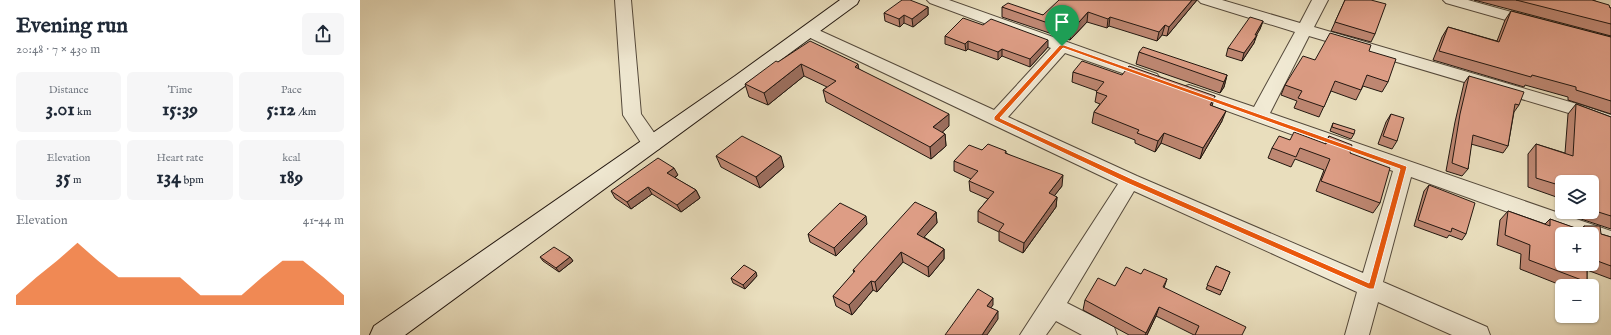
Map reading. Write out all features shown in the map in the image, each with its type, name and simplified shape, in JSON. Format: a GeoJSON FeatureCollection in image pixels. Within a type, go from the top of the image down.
{"type":"FeatureCollection","features":[{"type":"Feature","properties":{"kind":"main road"},"geometry":{"type":"LineString","coordinates":[[384,335],[742,80],[851,0]]}},
{"type":"Feature","properties":{"kind":"street"},"geometry":{"type":"LineString","coordinates":[[623,0],[632,115],[652,144]]}},
{"type":"Feature","properties":{"kind":"street"},"geometry":{"type":"LineString","coordinates":[[935,0],[1168,84],[1611,240]]}},
{"type":"Feature","properties":{"kind":"street"},"geometry":{"type":"LineString","coordinates":[[1206,0],[1571,108],[1611,122]]}},
{"type":"Feature","properties":{"kind":"street"},"geometry":{"type":"LineString","coordinates":[[1259,116],[1320,0]]}},
{"type":"Feature","properties":{"kind":"street"},"geometry":{"type":"LineString","coordinates":[[1451,0],[1550,27]]}},
{"type":"Feature","properties":{"kind":"street"},"geometry":{"type":"LineString","coordinates":[[808,31],[1130,181],[1478,335]]}},
{"type":"Feature","properties":{"kind":"street"},"geometry":{"type":"LineString","coordinates":[[996,119],[1062,46]]}},
{"type":"Feature","properties":{"kind":"street"},"geometry":{"type":"LineString","coordinates":[[1358,335],[1404,167]]}},
{"type":"Feature","properties":{"kind":"street"},"geometry":{"type":"LineString","coordinates":[[1032,335],[1052,307],[1130,181]]}},
{"type":"Feature","properties":{"kind":"street"},"geometry":{"type":"LineString","coordinates":[[1052,307],[1105,335]]}},
{"type":"Feature","properties":{"kind":"building"},"geometry":{"type":"Polygon","coordinates":[[[902,0],[910,0],[928,7],[912,19],[904,15],[899,19],[884,13],[902,0]]]}},
{"type":"Feature","properties":{"kind":"building"},"geometry":{"type":"Polygon","coordinates":[[[1059,0],[1192,0],[1169,27],[1165,25],[1159,32],[1110,17],[1108,19],[1088,12],[1071,31],[1002,7],[1008,3],[1043,15],[1059,0]]]}},
{"type":"Feature","properties":{"kind":"building"},"geometry":{"type":"Polygon","coordinates":[[[1345,0],[1371,0],[1386,4],[1375,34],[1335,22],[1345,0]]]}},
{"type":"Feature","properties":{"kind":"building"},"geometry":{"type":"Polygon","coordinates":[[[1516,0],[1592,0],[1609,5],[1611,8],[1611,24],[1516,0]]]}},
{"type":"Feature","properties":{"kind":"building"},"geometry":{"type":"Polygon","coordinates":[[[1511,11],[1611,37],[1611,101],[1576,90],[1576,87],[1532,75],[1531,77],[1439,51],[1448,27],[1499,42],[1511,11]]]}},
{"type":"Feature","properties":{"kind":"building"},"geometry":{"type":"Polygon","coordinates":[[[1250,17],[1263,21],[1255,35],[1257,35],[1244,53],[1228,48],[1250,17]]]}},
{"type":"Feature","properties":{"kind":"building"},"geometry":{"type":"Polygon","coordinates":[[[963,18],[983,25],[991,19],[1048,40],[1030,59],[1002,49],[998,52],[968,41],[965,44],[945,36],[963,18]]]}},
{"type":"Feature","properties":{"kind":"building"},"geometry":{"type":"Polygon","coordinates":[[[1330,33],[1371,45],[1369,51],[1396,59],[1388,82],[1367,75],[1361,90],[1335,81],[1324,107],[1298,98],[1302,91],[1285,85],[1303,56],[1315,60],[1330,33]]]}},
{"type":"Feature","properties":{"kind":"building"},"geometry":{"type":"Polygon","coordinates":[[[810,41],[858,64],[855,67],[949,114],[933,127],[945,134],[930,147],[823,90],[836,81],[801,64],[764,93],[745,84],[776,61],[778,62],[810,41]]]}},
{"type":"Feature","properties":{"kind":"building"},"geometry":{"type":"Polygon","coordinates":[[[1143,47],[1227,75],[1224,82],[1139,52],[1143,47]]]}},
{"type":"Feature","properties":{"kind":"building"},"geometry":{"type":"Polygon","coordinates":[[[1082,61],[1122,75],[1129,66],[1215,96],[1210,105],[1226,111],[1203,148],[1164,133],[1158,141],[1137,133],[1139,130],[1094,112],[1107,96],[1096,92],[1104,82],[1073,72],[1082,61]]]}},
{"type":"Feature","properties":{"kind":"building"},"geometry":{"type":"Polygon","coordinates":[[[1469,76],[1524,92],[1519,105],[1515,104],[1508,146],[1473,135],[1468,169],[1452,163],[1460,114],[1469,76]]]}},
{"type":"Feature","properties":{"kind":"building"},"geometry":{"type":"Polygon","coordinates":[[[1576,104],[1611,117],[1611,216],[1599,212],[1599,175],[1555,175],[1555,184],[1536,178],[1536,144],[1573,156],[1576,104]]]}},
{"type":"Feature","properties":{"kind":"building"},"geometry":{"type":"Polygon","coordinates":[[[1391,114],[1404,118],[1397,141],[1383,136],[1391,114]]]}},
{"type":"Feature","properties":{"kind":"building"},"geometry":{"type":"Polygon","coordinates":[[[1333,123],[1355,130],[1354,134],[1332,127],[1333,123]]]}},
{"type":"Feature","properties":{"kind":"building"},"geometry":{"type":"Polygon","coordinates":[[[1294,132],[1326,144],[1329,136],[1352,145],[1350,153],[1390,168],[1380,203],[1321,181],[1330,159],[1300,148],[1296,157],[1272,148],[1279,136],[1290,140],[1294,132]]]}},
{"type":"Feature","properties":{"kind":"building"},"geometry":{"type":"Polygon","coordinates":[[[742,136],[781,156],[756,177],[716,156],[742,136]]]}},
{"type":"Feature","properties":{"kind":"building"},"geometry":{"type":"Polygon","coordinates":[[[988,144],[1006,151],[1005,153],[1063,175],[1049,193],[1057,197],[1024,243],[999,231],[1004,224],[978,211],[994,192],[969,181],[978,171],[954,161],[969,145],[982,150],[988,144]]]}},
{"type":"Feature","properties":{"kind":"building"},"geometry":{"type":"Polygon","coordinates":[[[658,158],[674,168],[667,173],[696,190],[677,205],[648,187],[627,202],[611,191],[658,158]]]}},
{"type":"Feature","properties":{"kind":"building"},"geometry":{"type":"Polygon","coordinates":[[[1429,185],[1475,203],[1466,234],[1452,228],[1451,232],[1418,220],[1429,185]]]}},
{"type":"Feature","properties":{"kind":"building"},"geometry":{"type":"Polygon","coordinates":[[[915,202],[936,212],[917,234],[944,249],[928,267],[901,252],[875,282],[871,281],[849,305],[833,296],[855,271],[853,270],[915,202]]]}},
{"type":"Feature","properties":{"kind":"building"},"geometry":{"type":"Polygon","coordinates":[[[840,203],[866,216],[834,248],[808,234],[840,203]]]}},
{"type":"Feature","properties":{"kind":"building"},"geometry":{"type":"Polygon","coordinates":[[[1508,211],[1550,226],[1550,219],[1573,227],[1555,227],[1555,270],[1529,260],[1530,245],[1505,235],[1508,211]]]}},
{"type":"Feature","properties":{"kind":"building"},"geometry":{"type":"Polygon","coordinates":[[[1584,226],[1600,226],[1601,234],[1611,237],[1611,266],[1599,262],[1599,227],[1584,226]]]}},
{"type":"Feature","properties":{"kind":"building"},"geometry":{"type":"Polygon","coordinates":[[[554,247],[570,257],[556,268],[540,257],[554,247]]]}},
{"type":"Feature","properties":{"kind":"building"},"geometry":{"type":"Polygon","coordinates":[[[744,265],[756,272],[743,285],[731,278],[744,265]]]}},
{"type":"Feature","properties":{"kind":"building"},"geometry":{"type":"Polygon","coordinates":[[[1216,266],[1230,272],[1222,291],[1207,285],[1216,266]]]}},
{"type":"Feature","properties":{"kind":"building"},"geometry":{"type":"Polygon","coordinates":[[[1126,267],[1141,274],[1144,269],[1167,279],[1163,287],[1246,327],[1242,335],[1195,335],[1199,326],[1159,307],[1146,333],[1085,300],[1098,278],[1115,286],[1126,267]]]}},
{"type":"Feature","properties":{"kind":"building"},"geometry":{"type":"Polygon","coordinates":[[[1558,271],[1587,271],[1587,279],[1579,279],[1558,271]]]}},
{"type":"Feature","properties":{"kind":"building"},"geometry":{"type":"Polygon","coordinates":[[[978,289],[993,298],[987,306],[998,311],[982,335],[945,335],[978,289]]]}},
{"type":"Feature","properties":{"kind":"route"},"geometry":{"type":"LineString","coordinates":[[1062,46],[1404,167],[1371,287],[1130,181],[996,119],[1062,46]]}}]}
